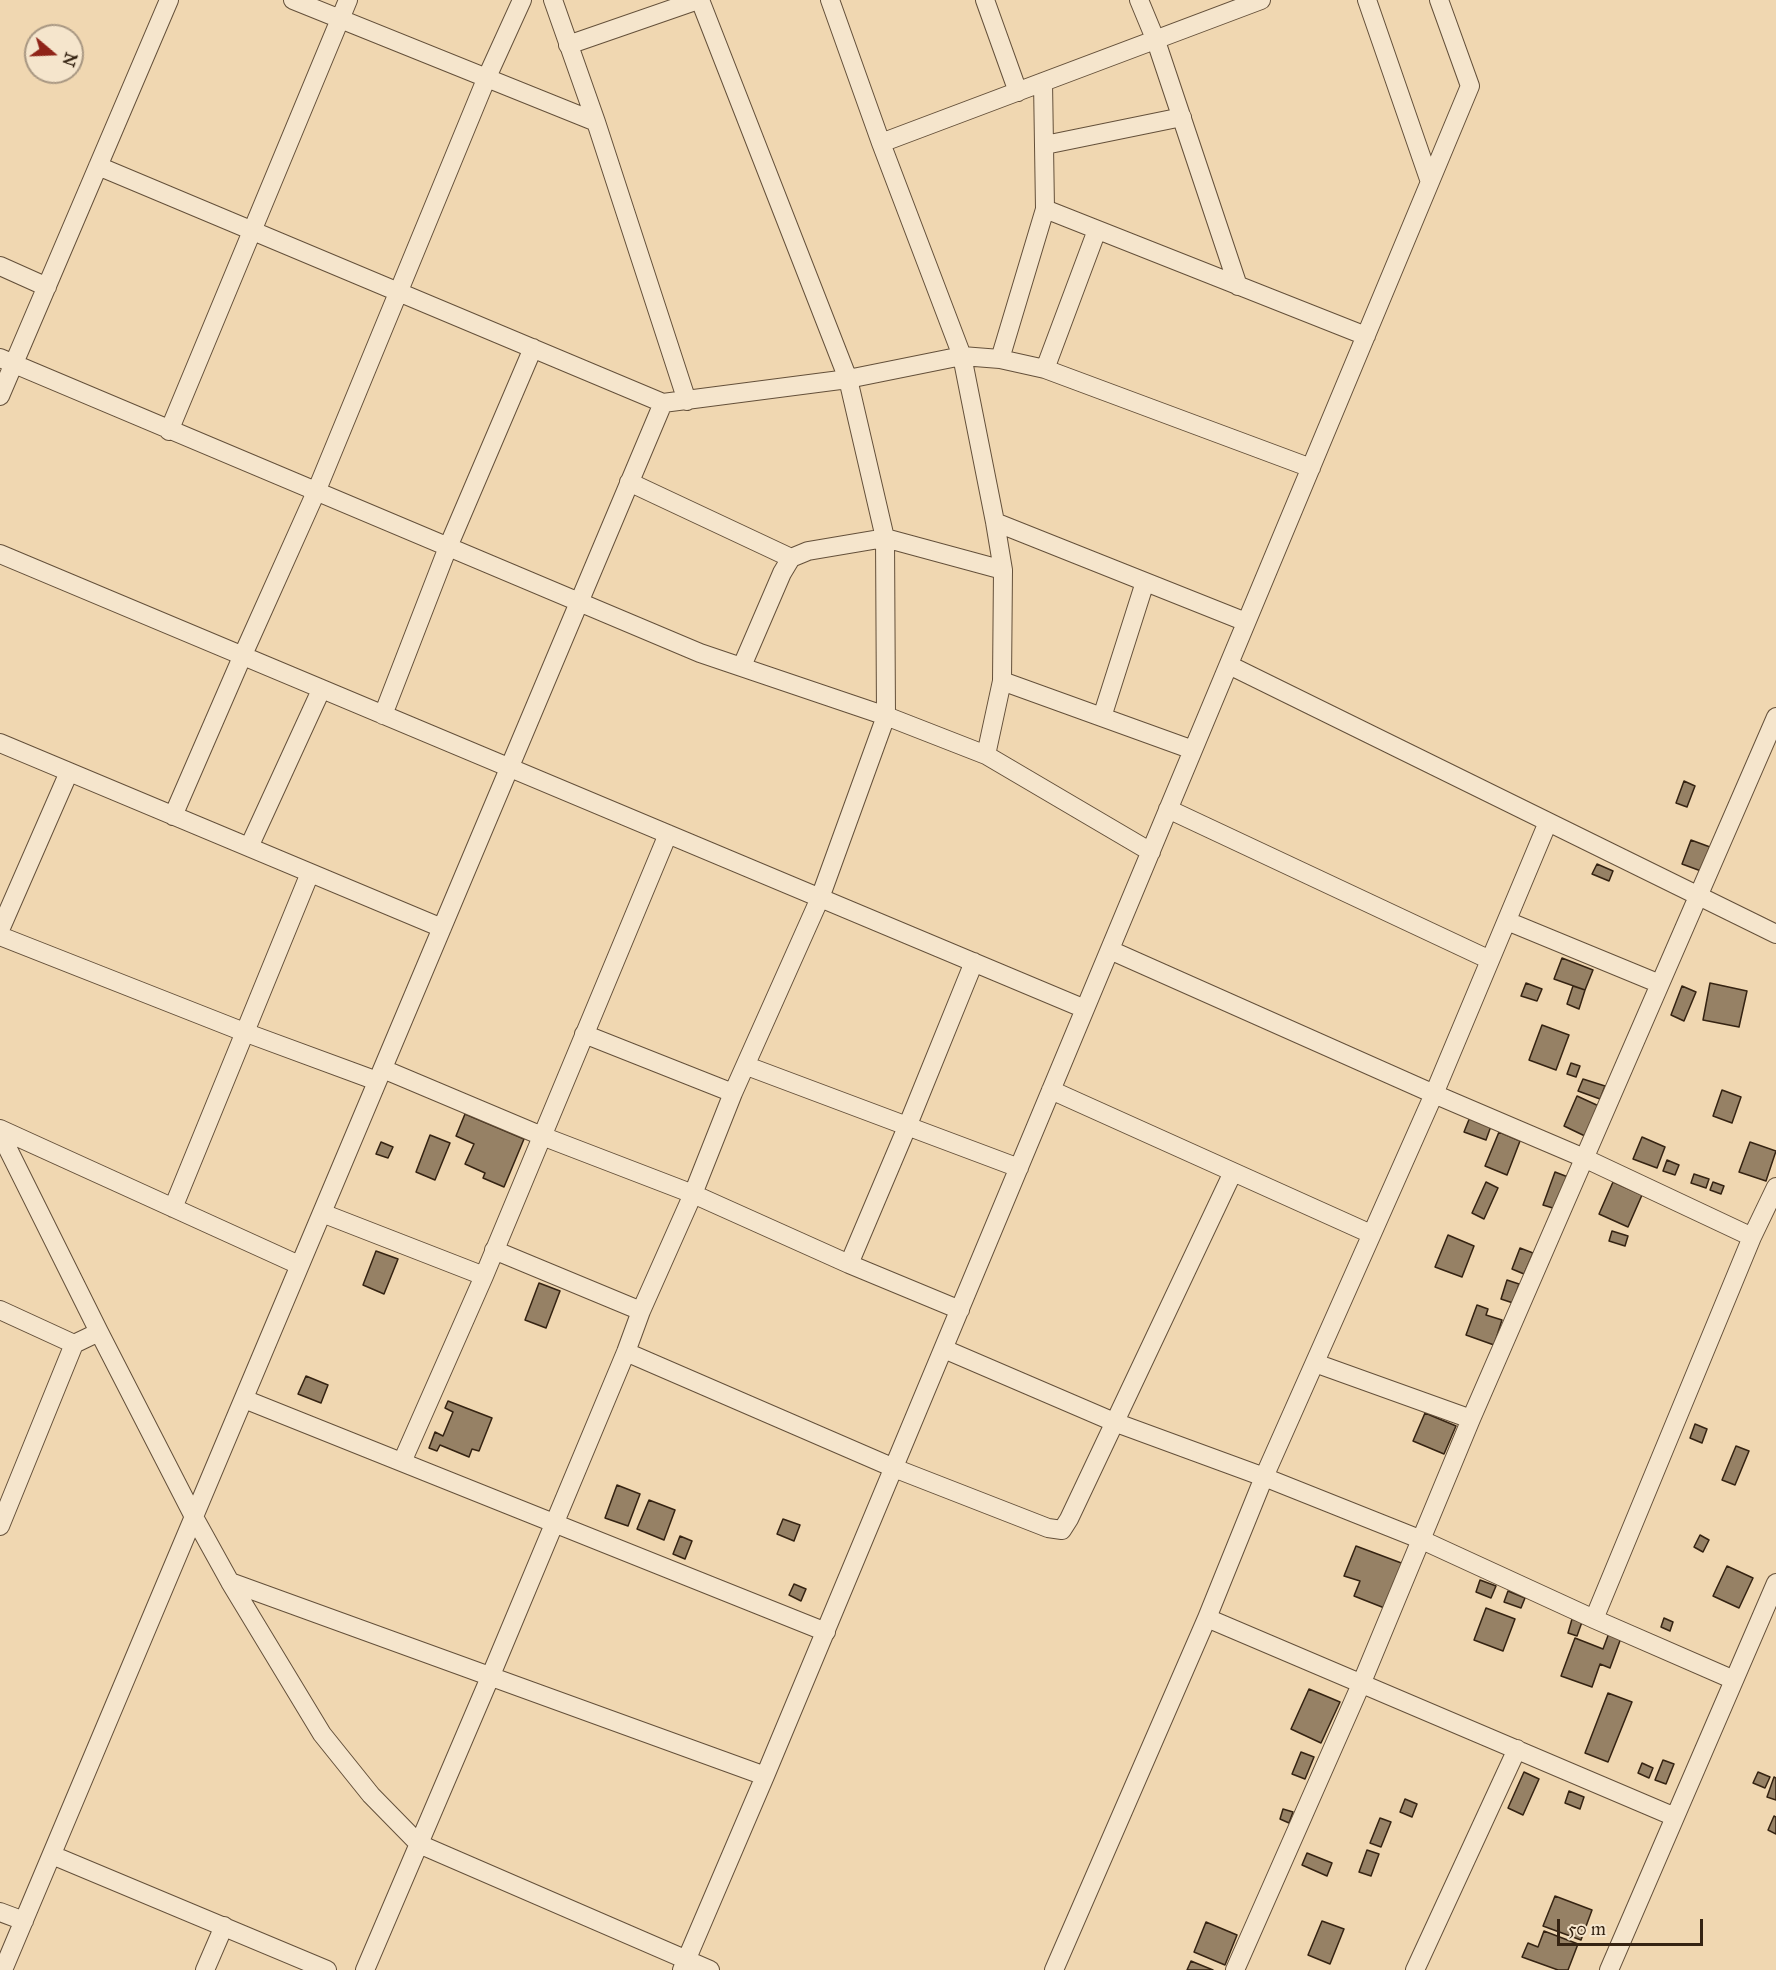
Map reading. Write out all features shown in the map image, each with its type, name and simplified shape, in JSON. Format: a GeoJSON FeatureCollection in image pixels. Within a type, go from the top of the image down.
{"type":"FeatureCollection","features":[{"type":"Feature","properties":{"kind":"street"},"geometry":{"type":"LineString","coordinates":[[0,396],[6,361],[47,286],[169,0]]}},
{"type":"Feature","properties":{"kind":"street"},"geometry":{"type":"LineString","coordinates":[[293,0],[596,122]]}},
{"type":"Feature","properties":{"kind":"street"},"geometry":{"type":"LineString","coordinates":[[169,431],[348,0]]}},
{"type":"Feature","properties":{"kind":"street"},"geometry":{"type":"LineString","coordinates":[[173,816],[316,492],[487,77],[522,0]]}},
{"type":"Feature","properties":{"kind":"street"},"geometry":{"type":"LineString","coordinates":[[553,0],[596,122],[687,401]]}},
{"type":"Feature","properties":{"kind":"street"},"geometry":{"type":"LineString","coordinates":[[365,1970],[491,1676],[641,1311],[820,898],[886,716],[885,538],[848,379],[699,0],[568,45]]}},
{"type":"Feature","properties":{"kind":"street"},"geometry":{"type":"LineString","coordinates":[[830,0],[962,356],[1003,570],[1002,681],[986,755]]}},
{"type":"Feature","properties":{"kind":"street"},"geometry":{"type":"LineString","coordinates":[[985,0],[1018,92]]}},
{"type":"Feature","properties":{"kind":"street"},"geometry":{"type":"LineString","coordinates":[[1139,0],[1156,41],[1238,286]]}},
{"type":"Feature","properties":{"kind":"street"},"geometry":{"type":"LineString","coordinates":[[881,142],[1261,0]]}},
{"type":"Feature","properties":{"kind":"street"},"geometry":{"type":"LineString","coordinates":[[1367,0],[1430,182]]}},
{"type":"Feature","properties":{"kind":"street"},"geometry":{"type":"LineString","coordinates":[[684,1965],[944,1349],[1470,86],[1439,0]]}},
{"type":"Feature","properties":{"kind":"street"},"geometry":{"type":"LineString","coordinates":[[1000,359],[1045,209],[1043,82]]}},
{"type":"Feature","properties":{"kind":"street"},"geometry":{"type":"LineString","coordinates":[[1045,145],[1182,117]]}},
{"type":"Feature","properties":{"kind":"street"},"geometry":{"type":"LineString","coordinates":[[98,166],[663,403],[848,379],[962,356],[1000,359],[1045,369],[1311,468]]}},
{"type":"Feature","properties":{"kind":"street"},"geometry":{"type":"LineString","coordinates":[[1045,209],[1366,336]]}},
{"type":"Feature","properties":{"kind":"street"},"geometry":{"type":"LineString","coordinates":[[1045,369],[1097,230]]}},
{"type":"Feature","properties":{"kind":"street"},"geometry":{"type":"LineString","coordinates":[[0,266],[47,286]]}},
{"type":"Feature","properties":{"kind":"street"},"geometry":{"type":"LineString","coordinates":[[383,715],[448,547],[533,348]]}},
{"type":"Feature","properties":{"kind":"street"},"geometry":{"type":"LineString","coordinates":[[6,361],[700,653],[886,716],[986,755],[1151,852]]}},
{"type":"Feature","properties":{"kind":"street"},"geometry":{"type":"LineString","coordinates":[[3,1970],[663,403]]}},
{"type":"Feature","properties":{"kind":"street"},"geometry":{"type":"LineString","coordinates":[[630,482],[791,558]]}},
{"type":"Feature","properties":{"kind":"street"},"geometry":{"type":"LineString","coordinates":[[995,522],[1246,622]]}},
{"type":"Feature","properties":{"kind":"street"},"geometry":{"type":"LineString","coordinates":[[742,666],[782,573],[791,558],[808,551],[885,538],[1003,570]]}},
{"type":"Feature","properties":{"kind":"street"},"geometry":{"type":"LineString","coordinates":[[0,554],[1085,1009]]}},
{"type":"Feature","properties":{"kind":"street"},"geometry":{"type":"LineString","coordinates":[[1102,717],[1145,582]]}},
{"type":"Feature","properties":{"kind":"street"},"geometry":{"type":"LineString","coordinates":[[1229,665],[1776,934]]}},
{"type":"Feature","properties":{"kind":"street"},"geometry":{"type":"LineString","coordinates":[[1002,681],[1193,750]]}},
{"type":"Feature","properties":{"kind":"street"},"geometry":{"type":"LineString","coordinates":[[249,847],[321,690]]}},
{"type":"Feature","properties":{"kind":"street"},"geometry":{"type":"LineString","coordinates":[[1235,1970],[1362,1682],[1471,1419],[1776,717]]}},
{"type":"Feature","properties":{"kind":"street"},"geometry":{"type":"LineString","coordinates":[[0,743],[442,928]]}},
{"type":"Feature","properties":{"kind":"street"},"geometry":{"type":"LineString","coordinates":[[0,930],[69,772]]}},
{"type":"Feature","properties":{"kind":"street"},"geometry":{"type":"LineString","coordinates":[[1168,809],[1490,960]]}},
{"type":"Feature","properties":{"kind":"street"},"geometry":{"type":"LineString","coordinates":[[1054,1970],[1208,1618],[1264,1477],[1434,1094],[1548,822]]}},
{"type":"Feature","properties":{"kind":"street"},"geometry":{"type":"LineString","coordinates":[[402,1462],[484,1276],[668,834]]}},
{"type":"Feature","properties":{"kind":"street"},"geometry":{"type":"LineString","coordinates":[[173,1208],[310,873]]}},
{"type":"Feature","properties":{"kind":"street"},"geometry":{"type":"LineString","coordinates":[[1507,921],[1660,984]]}},
{"type":"Feature","properties":{"kind":"street"},"geometry":{"type":"LineString","coordinates":[[0,936],[244,1032],[380,1075],[693,1194],[849,1264],[960,1310]]}},
{"type":"Feature","properties":{"kind":"street"},"geometry":{"type":"LineString","coordinates":[[1110,950],[1584,1158],[1752,1237]]}},
{"type":"Feature","properties":{"kind":"street"},"geometry":{"type":"LineString","coordinates":[[849,1264],[974,962]]}},
{"type":"Feature","properties":{"kind":"street"},"geometry":{"type":"LineString","coordinates":[[584,1034],[734,1093]]}},
{"type":"Feature","properties":{"kind":"street"},"geometry":{"type":"LineString","coordinates":[[747,1066],[1019,1168]]}},
{"type":"Feature","properties":{"kind":"street"},"geometry":{"type":"LineString","coordinates":[[1051,1090],[1371,1234]]}},
{"type":"Feature","properties":{"kind":"street"},"geometry":{"type":"LineString","coordinates":[[0,1131],[299,1265]]}},
{"type":"Feature","properties":{"kind":"street"},"geometry":{"type":"LineString","coordinates":[[0,1131],[99,1332],[230,1582],[322,1734],[371,1795],[419,1844],[684,1965],[710,1970]]}},
{"type":"Feature","properties":{"kind":"street"},"geometry":{"type":"LineString","coordinates":[[626,1352],[894,1468],[1048,1528],[1062,1530],[1233,1172]]}},
{"type":"Feature","properties":{"kind":"street"},"geometry":{"type":"LineString","coordinates":[[1594,1619],[1752,1237],[1776,1187]]}},
{"type":"Feature","properties":{"kind":"street"},"geometry":{"type":"LineString","coordinates":[[322,1213],[484,1276]]}},
{"type":"Feature","properties":{"kind":"street"},"geometry":{"type":"LineString","coordinates":[[494,1250],[641,1311]]}},
{"type":"Feature","properties":{"kind":"street"},"geometry":{"type":"LineString","coordinates":[[0,1310],[74,1344]]}},
{"type":"Feature","properties":{"kind":"street"},"geometry":{"type":"LineString","coordinates":[[0,1526],[74,1344],[99,1332]]}},
{"type":"Feature","properties":{"kind":"street"},"geometry":{"type":"LineString","coordinates":[[944,1349],[1114,1422],[1264,1477],[1422,1540],[1734,1680]]}},
{"type":"Feature","properties":{"kind":"street"},"geometry":{"type":"LineString","coordinates":[[1316,1363],[1471,1419]]}},
{"type":"Feature","properties":{"kind":"street"},"geometry":{"type":"LineString","coordinates":[[244,1399],[825,1632]]}},
{"type":"Feature","properties":{"kind":"street"},"geometry":{"type":"LineString","coordinates":[[230,1582],[765,1776]]}},
{"type":"Feature","properties":{"kind":"street"},"geometry":{"type":"LineString","coordinates":[[1609,1970],[1776,1583]]}},
{"type":"Feature","properties":{"kind":"street"},"geometry":{"type":"LineString","coordinates":[[1208,1618],[1675,1817]]}},
{"type":"Feature","properties":{"kind":"street"},"geometry":{"type":"LineString","coordinates":[[1415,1970],[1517,1749]]}},
{"type":"Feature","properties":{"kind":"street"},"geometry":{"type":"LineString","coordinates":[[52,1855],[327,1970]]}},
{"type":"Feature","properties":{"kind":"street"},"geometry":{"type":"LineString","coordinates":[[0,1912],[24,1921]]}},
{"type":"Feature","properties":{"kind":"street"},"geometry":{"type":"LineString","coordinates":[[205,1970],[224,1926]]}},
{"type":"Feature","properties":{"kind":"building"},"geometry":{"type":"Polygon","coordinates":[[[1684,781],[1695,786],[1687,807],[1676,803],[1684,781]]]}},
{"type":"Feature","properties":{"kind":"building"},"geometry":{"type":"Polygon","coordinates":[[[1691,840],[1710,847],[1701,871],[1682,864],[1691,840]]]}},
{"type":"Feature","properties":{"kind":"building"},"geometry":{"type":"Polygon","coordinates":[[[1597,864],[1613,871],[1609,881],[1592,874],[1597,864]]]}},
{"type":"Feature","properties":{"kind":"building"},"geometry":{"type":"Polygon","coordinates":[[[1562,958],[1593,970],[1585,990],[1554,979],[1562,958]]]}},
{"type":"Feature","properties":{"kind":"building"},"geometry":{"type":"Polygon","coordinates":[[[1526,983],[1542,989],[1537,1001],[1521,996],[1526,983]]]}},
{"type":"Feature","properties":{"kind":"building"},"geometry":{"type":"Polygon","coordinates":[[[1710,983],[1747,991],[1739,1027],[1703,1020],[1710,983]]]}},
{"type":"Feature","properties":{"kind":"building"},"geometry":{"type":"Polygon","coordinates":[[[1573,986],[1585,990],[1579,1009],[1567,1004],[1573,986]]]}},
{"type":"Feature","properties":{"kind":"building"},"geometry":{"type":"Polygon","coordinates":[[[1682,986],[1696,992],[1684,1021],[1671,1015],[1682,986]]]}},
{"type":"Feature","properties":{"kind":"building"},"geometry":{"type":"Polygon","coordinates":[[[1542,1025],[1569,1035],[1556,1070],[1529,1060],[1542,1025]]]}},
{"type":"Feature","properties":{"kind":"building"},"geometry":{"type":"Polygon","coordinates":[[[1571,1063],[1580,1066],[1576,1077],[1567,1074],[1571,1063]]]}},
{"type":"Feature","properties":{"kind":"building"},"geometry":{"type":"Polygon","coordinates":[[[1583,1079],[1605,1086],[1600,1099],[1578,1091],[1583,1079]]]}},
{"type":"Feature","properties":{"kind":"building"},"geometry":{"type":"Polygon","coordinates":[[[1722,1090],[1741,1097],[1732,1123],[1713,1116],[1722,1090]]]}},
{"type":"Feature","properties":{"kind":"building"},"geometry":{"type":"Polygon","coordinates":[[[1577,1096],[1601,1107],[1587,1137],[1564,1126],[1577,1096]]]}},
{"type":"Feature","properties":{"kind":"building"},"geometry":{"type":"Polygon","coordinates":[[[465,1114],[524,1139],[504,1187],[483,1178],[485,1173],[465,1164],[474,1144],[456,1136],[465,1114]]]}},
{"type":"Feature","properties":{"kind":"building"},"geometry":{"type":"Polygon","coordinates":[[[1470,1117],[1491,1126],[1486,1140],[1464,1132],[1470,1117]]]}},
{"type":"Feature","properties":{"kind":"building"},"geometry":{"type":"Polygon","coordinates":[[[1499,1132],[1520,1141],[1507,1175],[1485,1166],[1499,1132]]]}},
{"type":"Feature","properties":{"kind":"building"},"geometry":{"type":"Polygon","coordinates":[[[430,1135],[450,1143],[435,1180],[416,1172],[430,1135]]]}},
{"type":"Feature","properties":{"kind":"building"},"geometry":{"type":"Polygon","coordinates":[[[1642,1137],[1665,1147],[1657,1168],[1633,1159],[1642,1137]]]}},
{"type":"Feature","properties":{"kind":"building"},"geometry":{"type":"Polygon","coordinates":[[[381,1142],[393,1147],[388,1158],[376,1154],[381,1142]]]}},
{"type":"Feature","properties":{"kind":"building"},"geometry":{"type":"Polygon","coordinates":[[[1750,1142],[1776,1151],[1766,1181],[1739,1172],[1750,1142]]]}},
{"type":"Feature","properties":{"kind":"building"},"geometry":{"type":"Polygon","coordinates":[[[1667,1160],[1679,1165],[1675,1175],[1663,1171],[1667,1160]]]}},
{"type":"Feature","properties":{"kind":"building"},"geometry":{"type":"Polygon","coordinates":[[[1555,1172],[1568,1177],[1556,1209],[1543,1205],[1555,1172]]]}},
{"type":"Feature","properties":{"kind":"building"},"geometry":{"type":"Polygon","coordinates":[[[1694,1174],[1709,1179],[1706,1188],[1691,1183],[1694,1174]]]}},
{"type":"Feature","properties":{"kind":"building"},"geometry":{"type":"Polygon","coordinates":[[[1486,1182],[1498,1188],[1484,1219],[1472,1213],[1486,1182]]]}},
{"type":"Feature","properties":{"kind":"building"},"geometry":{"type":"Polygon","coordinates":[[[1613,1182],[1642,1195],[1628,1227],[1599,1214],[1613,1182]]]}},
{"type":"Feature","properties":{"kind":"building"},"geometry":{"type":"Polygon","coordinates":[[[1713,1182],[1724,1186],[1721,1194],[1710,1190],[1713,1182]]]}},
{"type":"Feature","properties":{"kind":"building"},"geometry":{"type":"Polygon","coordinates":[[[1612,1231],[1628,1236],[1625,1246],[1609,1241],[1612,1231]]]}},
{"type":"Feature","properties":{"kind":"building"},"geometry":{"type":"Polygon","coordinates":[[[1448,1235],[1474,1246],[1462,1277],[1435,1267],[1448,1235]]]}},
{"type":"Feature","properties":{"kind":"building"},"geometry":{"type":"Polygon","coordinates":[[[1520,1248],[1533,1253],[1524,1274],[1512,1269],[1520,1248]]]}},
{"type":"Feature","properties":{"kind":"building"},"geometry":{"type":"Polygon","coordinates":[[[376,1251],[398,1259],[384,1294],[363,1285],[376,1251]]]}},
{"type":"Feature","properties":{"kind":"building"},"geometry":{"type":"Polygon","coordinates":[[[1507,1280],[1519,1284],[1513,1303],[1501,1299],[1507,1280]]]}},
{"type":"Feature","properties":{"kind":"building"},"geometry":{"type":"Polygon","coordinates":[[[539,1283],[560,1291],[546,1328],[525,1320],[539,1283]]]}},
{"type":"Feature","properties":{"kind":"building"},"geometry":{"type":"Polygon","coordinates":[[[1477,1305],[1488,1309],[1486,1315],[1502,1320],[1494,1345],[1466,1335],[1477,1305]]]}},
{"type":"Feature","properties":{"kind":"building"},"geometry":{"type":"Polygon","coordinates":[[[306,1376],[328,1385],[321,1403],[298,1394],[306,1376]]]}},
{"type":"Feature","properties":{"kind":"building"},"geometry":{"type":"Polygon","coordinates":[[[448,1401],[492,1418],[479,1451],[472,1449],[469,1457],[440,1445],[437,1451],[429,1448],[435,1432],[443,1436],[453,1412],[445,1408],[448,1401]]]}},
{"type":"Feature","properties":{"kind":"building"},"geometry":{"type":"Polygon","coordinates":[[[1425,1413],[1456,1426],[1444,1454],[1413,1441],[1425,1413]]]}},
{"type":"Feature","properties":{"kind":"building"},"geometry":{"type":"Polygon","coordinates":[[[1695,1424],[1707,1429],[1702,1443],[1690,1438],[1695,1424]]]}},
{"type":"Feature","properties":{"kind":"building"},"geometry":{"type":"Polygon","coordinates":[[[1736,1446],[1749,1451],[1735,1485],[1722,1480],[1736,1446]]]}},
{"type":"Feature","properties":{"kind":"building"},"geometry":{"type":"Polygon","coordinates":[[[617,1485],[640,1494],[628,1526],[605,1518],[617,1485]]]}},
{"type":"Feature","properties":{"kind":"building"},"geometry":{"type":"Polygon","coordinates":[[[649,1500],[675,1510],[664,1540],[637,1529],[649,1500]]]}},
{"type":"Feature","properties":{"kind":"building"},"geometry":{"type":"Polygon","coordinates":[[[783,1519],[800,1525],[794,1541],[777,1534],[783,1519]]]}},
{"type":"Feature","properties":{"kind":"building"},"geometry":{"type":"Polygon","coordinates":[[[1700,1535],[1709,1540],[1703,1552],[1694,1547],[1700,1535]]]}},
{"type":"Feature","properties":{"kind":"building"},"geometry":{"type":"Polygon","coordinates":[[[680,1536],[692,1541],[685,1559],[673,1554],[680,1536]]]}},
{"type":"Feature","properties":{"kind":"building"},"geometry":{"type":"Polygon","coordinates":[[[1356,1546],[1404,1564],[1387,1609],[1354,1596],[1360,1581],[1344,1576],[1356,1546]]]}},
{"type":"Feature","properties":{"kind":"building"},"geometry":{"type":"Polygon","coordinates":[[[1727,1566],[1753,1578],[1739,1608],[1713,1596],[1727,1566]]]}},
{"type":"Feature","properties":{"kind":"building"},"geometry":{"type":"Polygon","coordinates":[[[1480,1580],[1496,1586],[1491,1598],[1476,1592],[1480,1580]]]}},
{"type":"Feature","properties":{"kind":"building"},"geometry":{"type":"Polygon","coordinates":[[[794,1584],[806,1589],[801,1601],[789,1595],[794,1584]]]}},
{"type":"Feature","properties":{"kind":"building"},"geometry":{"type":"Polygon","coordinates":[[[1508,1591],[1525,1598],[1521,1608],[1504,1602],[1508,1591]]]}},
{"type":"Feature","properties":{"kind":"building"},"geometry":{"type":"Polygon","coordinates":[[[1486,1608],[1515,1619],[1503,1651],[1474,1640],[1486,1608]]]}},
{"type":"Feature","properties":{"kind":"building"},"geometry":{"type":"Polygon","coordinates":[[[1664,1618],[1673,1622],[1670,1631],[1661,1627],[1664,1618]]]}},
{"type":"Feature","properties":{"kind":"building"},"geometry":{"type":"Polygon","coordinates":[[[1572,1619],[1582,1622],[1577,1636],[1568,1633],[1572,1619]]]}},
{"type":"Feature","properties":{"kind":"building"},"geometry":{"type":"Polygon","coordinates":[[[1609,1633],[1621,1638],[1610,1668],[1600,1664],[1592,1687],[1561,1676],[1575,1638],[1603,1649],[1609,1633]]]}},
{"type":"Feature","properties":{"kind":"building"},"geometry":{"type":"Polygon","coordinates":[[[1309,1689],[1340,1702],[1321,1743],[1291,1729],[1309,1689]]]}},
{"type":"Feature","properties":{"kind":"building"},"geometry":{"type":"Polygon","coordinates":[[[1608,1693],[1632,1702],[1608,1762],[1585,1753],[1608,1693]]]}},
{"type":"Feature","properties":{"kind":"building"},"geometry":{"type":"Polygon","coordinates":[[[1301,1752],[1314,1757],[1305,1779],[1292,1774],[1301,1752]]]}},
{"type":"Feature","properties":{"kind":"building"},"geometry":{"type":"Polygon","coordinates":[[[1663,1760],[1674,1764],[1666,1784],[1655,1780],[1663,1760]]]}},
{"type":"Feature","properties":{"kind":"building"},"geometry":{"type":"Polygon","coordinates":[[[1642,1763],[1653,1768],[1649,1778],[1638,1773],[1642,1763]]]}},
{"type":"Feature","properties":{"kind":"building"},"geometry":{"type":"Polygon","coordinates":[[[1524,1772],[1539,1779],[1523,1815],[1508,1808],[1524,1772]]]}},
{"type":"Feature","properties":{"kind":"building"},"geometry":{"type":"Polygon","coordinates":[[[1758,1772],[1770,1777],[1765,1788],[1753,1783],[1758,1772]]]}},
{"type":"Feature","properties":{"kind":"building"},"geometry":{"type":"Polygon","coordinates":[[[1774,1777],[1776,1778],[1776,1800],[1767,1797],[1774,1777]]]}},
{"type":"Feature","properties":{"kind":"building"},"geometry":{"type":"Polygon","coordinates":[[[1569,1791],[1584,1797],[1580,1809],[1565,1803],[1569,1791]]]}},
{"type":"Feature","properties":{"kind":"building"},"geometry":{"type":"Polygon","coordinates":[[[1405,1799],[1417,1804],[1412,1817],[1400,1812],[1405,1799]]]}},
{"type":"Feature","properties":{"kind":"building"},"geometry":{"type":"Polygon","coordinates":[[[1283,1809],[1293,1812],[1289,1823],[1280,1819],[1283,1809]]]}},
{"type":"Feature","properties":{"kind":"building"},"geometry":{"type":"Polygon","coordinates":[[[1774,1816],[1776,1817],[1776,1834],[1768,1830],[1774,1816]]]}},
{"type":"Feature","properties":{"kind":"building"},"geometry":{"type":"Polygon","coordinates":[[[1380,1818],[1391,1822],[1381,1847],[1370,1843],[1380,1818]]]}},
{"type":"Feature","properties":{"kind":"building"},"geometry":{"type":"Polygon","coordinates":[[[1367,1850],[1379,1854],[1371,1876],[1359,1872],[1367,1850]]]}},
{"type":"Feature","properties":{"kind":"building"},"geometry":{"type":"Polygon","coordinates":[[[1307,1853],[1332,1863],[1327,1876],[1302,1865],[1307,1853]]]}},
{"type":"Feature","properties":{"kind":"building"},"geometry":{"type":"Polygon","coordinates":[[[1555,1896],[1592,1910],[1581,1940],[1543,1926],[1555,1896]]]}},
{"type":"Feature","properties":{"kind":"building"},"geometry":{"type":"Polygon","coordinates":[[[1322,1921],[1344,1929],[1330,1964],[1308,1955],[1322,1921]]]}},
{"type":"Feature","properties":{"kind":"building"},"geometry":{"type":"Polygon","coordinates":[[[1206,1922],[1237,1935],[1225,1965],[1194,1952],[1206,1922]]]}},
{"type":"Feature","properties":{"kind":"building"},"geometry":{"type":"Polygon","coordinates":[[[1544,1931],[1578,1944],[1568,1970],[1558,1970],[1522,1957],[1528,1943],[1538,1947],[1544,1931]]]}},
{"type":"Feature","properties":{"kind":"building"},"geometry":{"type":"Polygon","coordinates":[[[1191,1961],[1213,1970],[1187,1970],[1191,1961]]]}}]}
